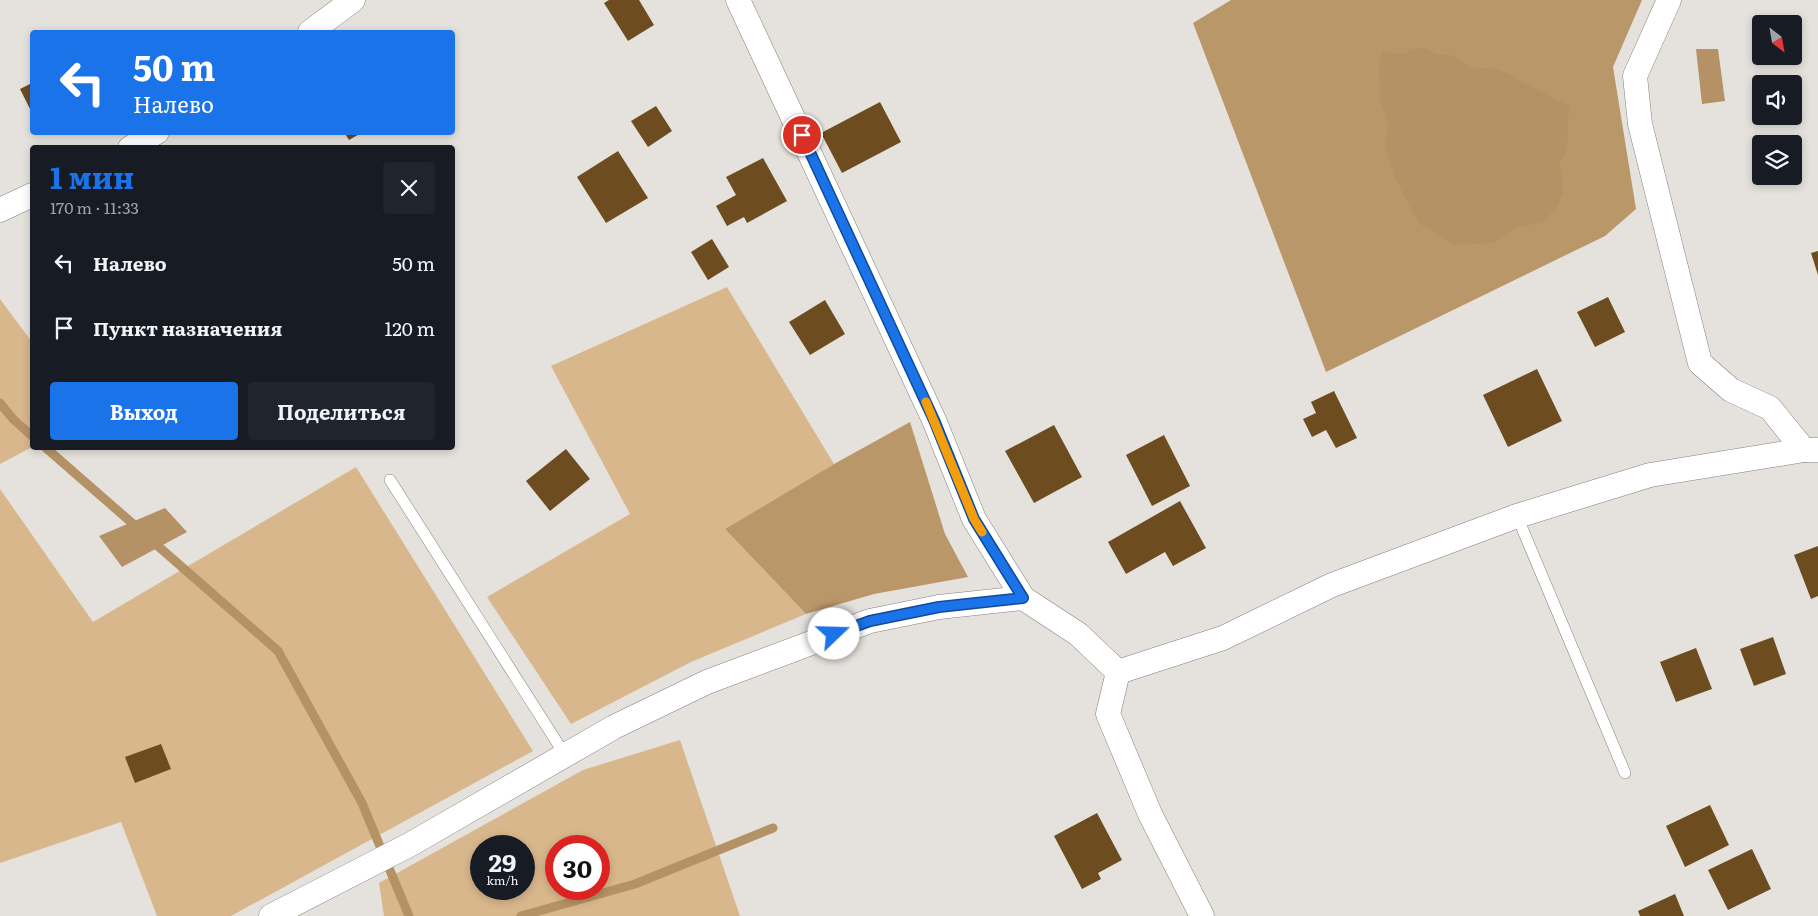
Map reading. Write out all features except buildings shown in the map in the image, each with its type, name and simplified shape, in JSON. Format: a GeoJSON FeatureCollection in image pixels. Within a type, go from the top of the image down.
{"type":"FeatureCollection","features":[{"type":"Feature","properties":{"kind":"street"},"geometry":{"type":"LineString","coordinates":[[313,30],[353,0]]}},
{"type":"Feature","properties":{"kind":"street"},"geometry":{"type":"LineString","coordinates":[[738,0],[934,420],[974,519],[1023,598],[1078,634],[1118,672]]}},
{"type":"Feature","properties":{"kind":"street"},"geometry":{"type":"LineString","coordinates":[[1670,0],[1635,76],[1640,124],[1700,363],[1731,390],[1770,408],[1811,450]]}},
{"type":"Feature","properties":{"kind":"street"},"geometry":{"type":"LineString","coordinates":[[135,145],[152,135]]}},
{"type":"Feature","properties":{"kind":"street"},"geometry":{"type":"LineString","coordinates":[[0,210],[30,196]]}},
{"type":"Feature","properties":{"kind":"street"},"geometry":{"type":"LineString","coordinates":[[1118,672],[1223,638],[1332,585],[1517,516],[1650,475],[1811,450]]}},
{"type":"Feature","properties":{"kind":"street"},"geometry":{"type":"LineString","coordinates":[[271,916],[411,844],[614,727],[707,682],[870,621],[939,607],[1023,598]]}},
{"type":"Feature","properties":{"kind":"street"},"geometry":{"type":"LineString","coordinates":[[1118,672],[1108,714],[1150,814],[1202,916]]}},
{"type":"Feature","properties":{"kind":"lane"},"geometry":{"type":"LineString","coordinates":[[390,480],[565,755]]}},
{"type":"Feature","properties":{"kind":"lane"},"geometry":{"type":"LineString","coordinates":[[1517,516],[1625,773]]}},
{"type":"Feature","properties":{"kind":"shaded area"},"geometry":{"type":"Polygon","coordinates":[[[1231,0],[1642,0],[1613,67],[1636,209],[1605,236],[1326,372],[1193,23],[1231,0]]]}},
{"type":"Feature","properties":{"kind":"shaded area"},"geometry":{"type":"Polygon","coordinates":[[[1421,47],[1439,55],[1452,55],[1473,69],[1494,67],[1569,106],[1567,150],[1559,165],[1563,193],[1556,208],[1543,222],[1516,228],[1494,243],[1454,245],[1420,224],[1394,175],[1384,144],[1389,123],[1380,100],[1379,68],[1382,51],[1402,54],[1421,47]]]}},
{"type":"Feature","properties":{"kind":"shaded area"},"geometry":{"type":"Polygon","coordinates":[[[1696,49],[1718,49],[1725,101],[1702,104],[1696,49]]]}},
{"type":"Feature","properties":{"kind":"shaded area"},"geometry":{"type":"Polygon","coordinates":[[[727,287],[834,464],[725,529],[806,614],[691,662],[571,724],[487,597],[630,514],[551,366],[727,287]]]}},
{"type":"Feature","properties":{"kind":"shaded area"},"geometry":{"type":"Polygon","coordinates":[[[0,299],[30,339],[30,448],[0,464],[0,299]]]}},
{"type":"Feature","properties":{"kind":"shaded area"},"geometry":{"type":"Polygon","coordinates":[[[910,422],[945,534],[968,577],[874,594],[806,614],[725,529],[834,464],[910,422]]]}},
{"type":"Feature","properties":{"kind":"shaded area"},"geometry":{"type":"Polygon","coordinates":[[[356,467],[533,751],[231,916],[157,916],[121,822],[0,863],[0,489],[93,622],[356,467]]]}},
{"type":"Feature","properties":{"kind":"shaded area"},"geometry":{"type":"Polygon","coordinates":[[[165,508],[187,532],[122,567],[99,536],[165,508]]]}},
{"type":"Feature","properties":{"kind":"shaded area"},"geometry":{"type":"Polygon","coordinates":[[[680,740],[740,916],[384,916],[379,883],[583,770],[680,740]]]}},
{"type":"Feature","properties":{"kind":"waterway"},"geometry":{"type":"LineString","coordinates":[[0,403],[13,419],[30,434]]}},
{"type":"Feature","properties":{"kind":"waterway"},"geometry":{"type":"LineString","coordinates":[[48,450],[140,530]]}},
{"type":"Feature","properties":{"kind":"waterway"},"geometry":{"type":"LineString","coordinates":[[151,540],[278,651],[362,803],[409,916]]}},
{"type":"Feature","properties":{"kind":"waterway"},"geometry":{"type":"LineString","coordinates":[[521,916],[635,884],[773,828]]}},
{"type":"Feature","properties":{"kind":"slow traffic"},"geometry":{"type":"LineString","coordinates":[[926,402],[974,519],[982,532]]}},
{"type":"Feature","properties":{"kind":"route"},"geometry":{"type":"LineString","coordinates":[[802,135],[934,420],[974,519],[1023,598],[939,607],[870,621],[834,634]]}}]}
